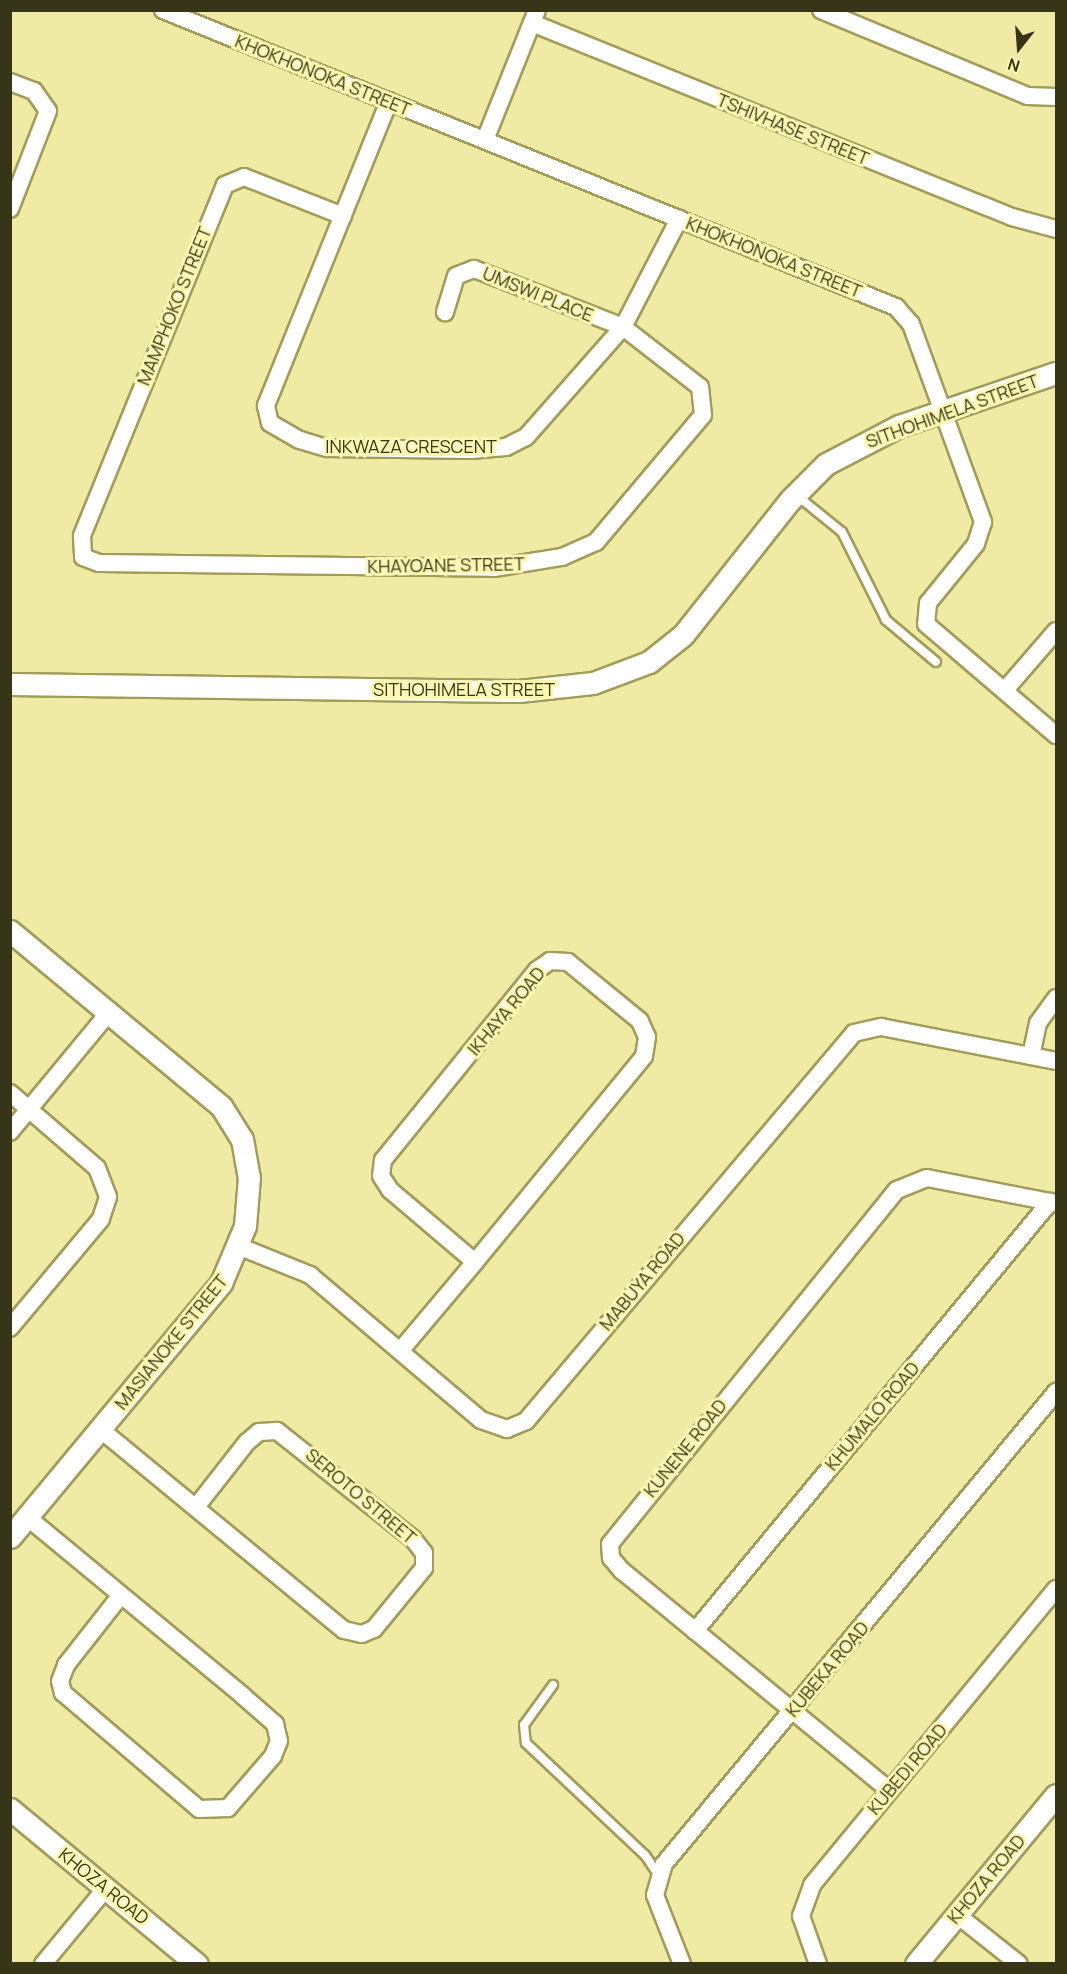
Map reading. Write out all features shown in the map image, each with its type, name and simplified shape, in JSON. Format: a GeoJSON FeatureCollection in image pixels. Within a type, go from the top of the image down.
{"type":"FeatureCollection","features":[{"type":"Feature","properties":{"kind":"street","name":"KHOKHONOKA STREET"},"geometry":{"type":"LineString","coordinates":[[164,10],[896,308],[911,324],[944,411],[982,528],[928,603],[926,624],[1056,735]]}},
{"type":"Feature","properties":{"kind":"street"},"geometry":{"type":"LineString","coordinates":[[832,12],[1028,96],[1056,97]]}},
{"type":"Feature","properties":{"kind":"street"},"geometry":{"type":"LineString","coordinates":[[485,140],[534,17]]}},
{"type":"Feature","properties":{"kind":"street","name":"TSHIVHASE STREET"},"geometry":{"type":"LineString","coordinates":[[534,17],[1012,217],[1056,229]]}},
{"type":"Feature","properties":{"kind":"street"},"geometry":{"type":"LineString","coordinates":[[10,82],[34,91],[48,111],[10,209]]}},
{"type":"Feature","properties":{"kind":"street","name":"INKWAZA CRESCENT"},"geometry":{"type":"LineString","coordinates":[[389,101],[266,406],[270,423],[300,440],[327,448],[506,447],[537,428],[623,327],[679,219]]}},
{"type":"Feature","properties":{"kind":"street","name":"MAMPHOKO STREET"},"geometry":{"type":"LineString","coordinates":[[79,548],[225,185],[244,177],[343,216]]}},
{"type":"Feature","properties":{"kind":"street","name":"UMSWI PLACE"},"geometry":{"type":"LineString","coordinates":[[445,312],[456,276],[474,269],[623,327]]}},
{"type":"Feature","properties":{"kind":"street","name":"KHAYOANE STREET"},"geometry":{"type":"LineString","coordinates":[[79,548],[86,559],[99,563],[494,568],[578,552],[603,534],[704,408],[700,387],[623,327]]}},
{"type":"Feature","properties":{"kind":"street","name":"SITHOHIMELA STREET"},"geometry":{"type":"LineString","coordinates":[[10,684],[519,691],[593,683],[649,662],[683,635],[795,494],[855,446],[944,411],[1056,373]]}},
{"type":"Feature","properties":{"kind":"street"},"geometry":{"type":"LineString","coordinates":[[1005,690],[1056,631]]}},
{"type":"Feature","properties":{"kind":"street","name":"MASIANOKE STREET"},"geometry":{"type":"LineString","coordinates":[[10,931],[110,1011],[221,1106],[237,1129],[249,1177],[238,1246],[221,1283],[10,1537]]}},
{"type":"Feature","properties":{"kind":"street","name":"IKHAYA ROAD"},"geometry":{"type":"LineString","coordinates":[[400,1351],[475,1262],[644,1056],[646,1032],[640,1021],[568,962],[550,961],[537,970],[382,1160],[381,1176],[390,1190],[475,1262]]}},
{"type":"Feature","properties":{"kind":"street"},"geometry":{"type":"LineString","coordinates":[[1031,1056],[1040,1019],[1056,998]]}},
{"type":"Feature","properties":{"kind":"street"},"geometry":{"type":"LineString","coordinates":[[10,1132],[110,1011]]}},
{"type":"Feature","properties":{"kind":"street","name":"MABUYA ROAD"},"geometry":{"type":"LineString","coordinates":[[238,1246],[310,1275],[489,1426],[517,1427],[854,1033],[881,1027],[1056,1061]]}},
{"type":"Feature","properties":{"kind":"street"},"geometry":{"type":"LineString","coordinates":[[10,1093],[97,1168],[108,1197],[101,1219],[10,1328]]}},
{"type":"Feature","properties":{"kind":"street","name":"KUNENE ROAD"},"geometry":{"type":"LineString","coordinates":[[889,1790],[615,1564],[610,1544],[889,1199],[905,1184],[927,1178],[1053,1202]]}},
{"type":"Feature","properties":{"kind":"street","name":"KHUMALO ROAD"},"geometry":{"type":"LineString","coordinates":[[695,1631],[1053,1202]]}},
{"type":"Feature","properties":{"kind":"street","name":"KUBEKA ROAD"},"geometry":{"type":"LineString","coordinates":[[658,1874],[1056,1392]]}},
{"type":"Feature","properties":{"kind":"street","name":"SEROTO STREET"},"geometry":{"type":"LineString","coordinates":[[100,1429],[196,1507],[355,1634],[374,1629],[424,1568],[424,1553],[413,1539],[277,1431],[259,1432],[247,1442],[196,1507]]}},
{"type":"Feature","properties":{"kind":"street"},"geometry":{"type":"LineString","coordinates":[[27,1517],[121,1595],[190,1653],[268,1717],[279,1733],[278,1748],[267,1765],[239,1800],[218,1812],[193,1804],[61,1688],[66,1665],[121,1595]]}},
{"type":"Feature","properties":{"kind":"street","name":"KUBEDI ROAD"},"geometry":{"type":"LineString","coordinates":[[818,1964],[802,1924],[803,1899],[889,1790],[1056,1589]]}},
{"type":"Feature","properties":{"kind":"street","name":"KHOZA ROAD"},"geometry":{"type":"LineString","coordinates":[[915,1964],[1056,1795]]}},
{"type":"Feature","properties":{"kind":"street","name":"KHOZA ROAD"},"geometry":{"type":"LineString","coordinates":[[10,1809],[197,1964]]}},
{"type":"Feature","properties":{"kind":"street"},"geometry":{"type":"LineString","coordinates":[[658,1874],[656,1900],[682,1964]]}},
{"type":"Feature","properties":{"kind":"street"},"geometry":{"type":"LineString","coordinates":[[43,1964],[106,1888]]}},
{"type":"Feature","properties":{"kind":"street"},"geometry":{"type":"LineString","coordinates":[[956,1914],[1019,1964]]}},
{"type":"Feature","properties":{"kind":"lane"},"geometry":{"type":"LineString","coordinates":[[795,494],[842,532],[886,620],[936,662]]}},
{"type":"Feature","properties":{"kind":"lane"},"geometry":{"type":"LineString","coordinates":[[553,1685],[524,1725],[526,1743],[645,1855],[658,1874]]}}]}
